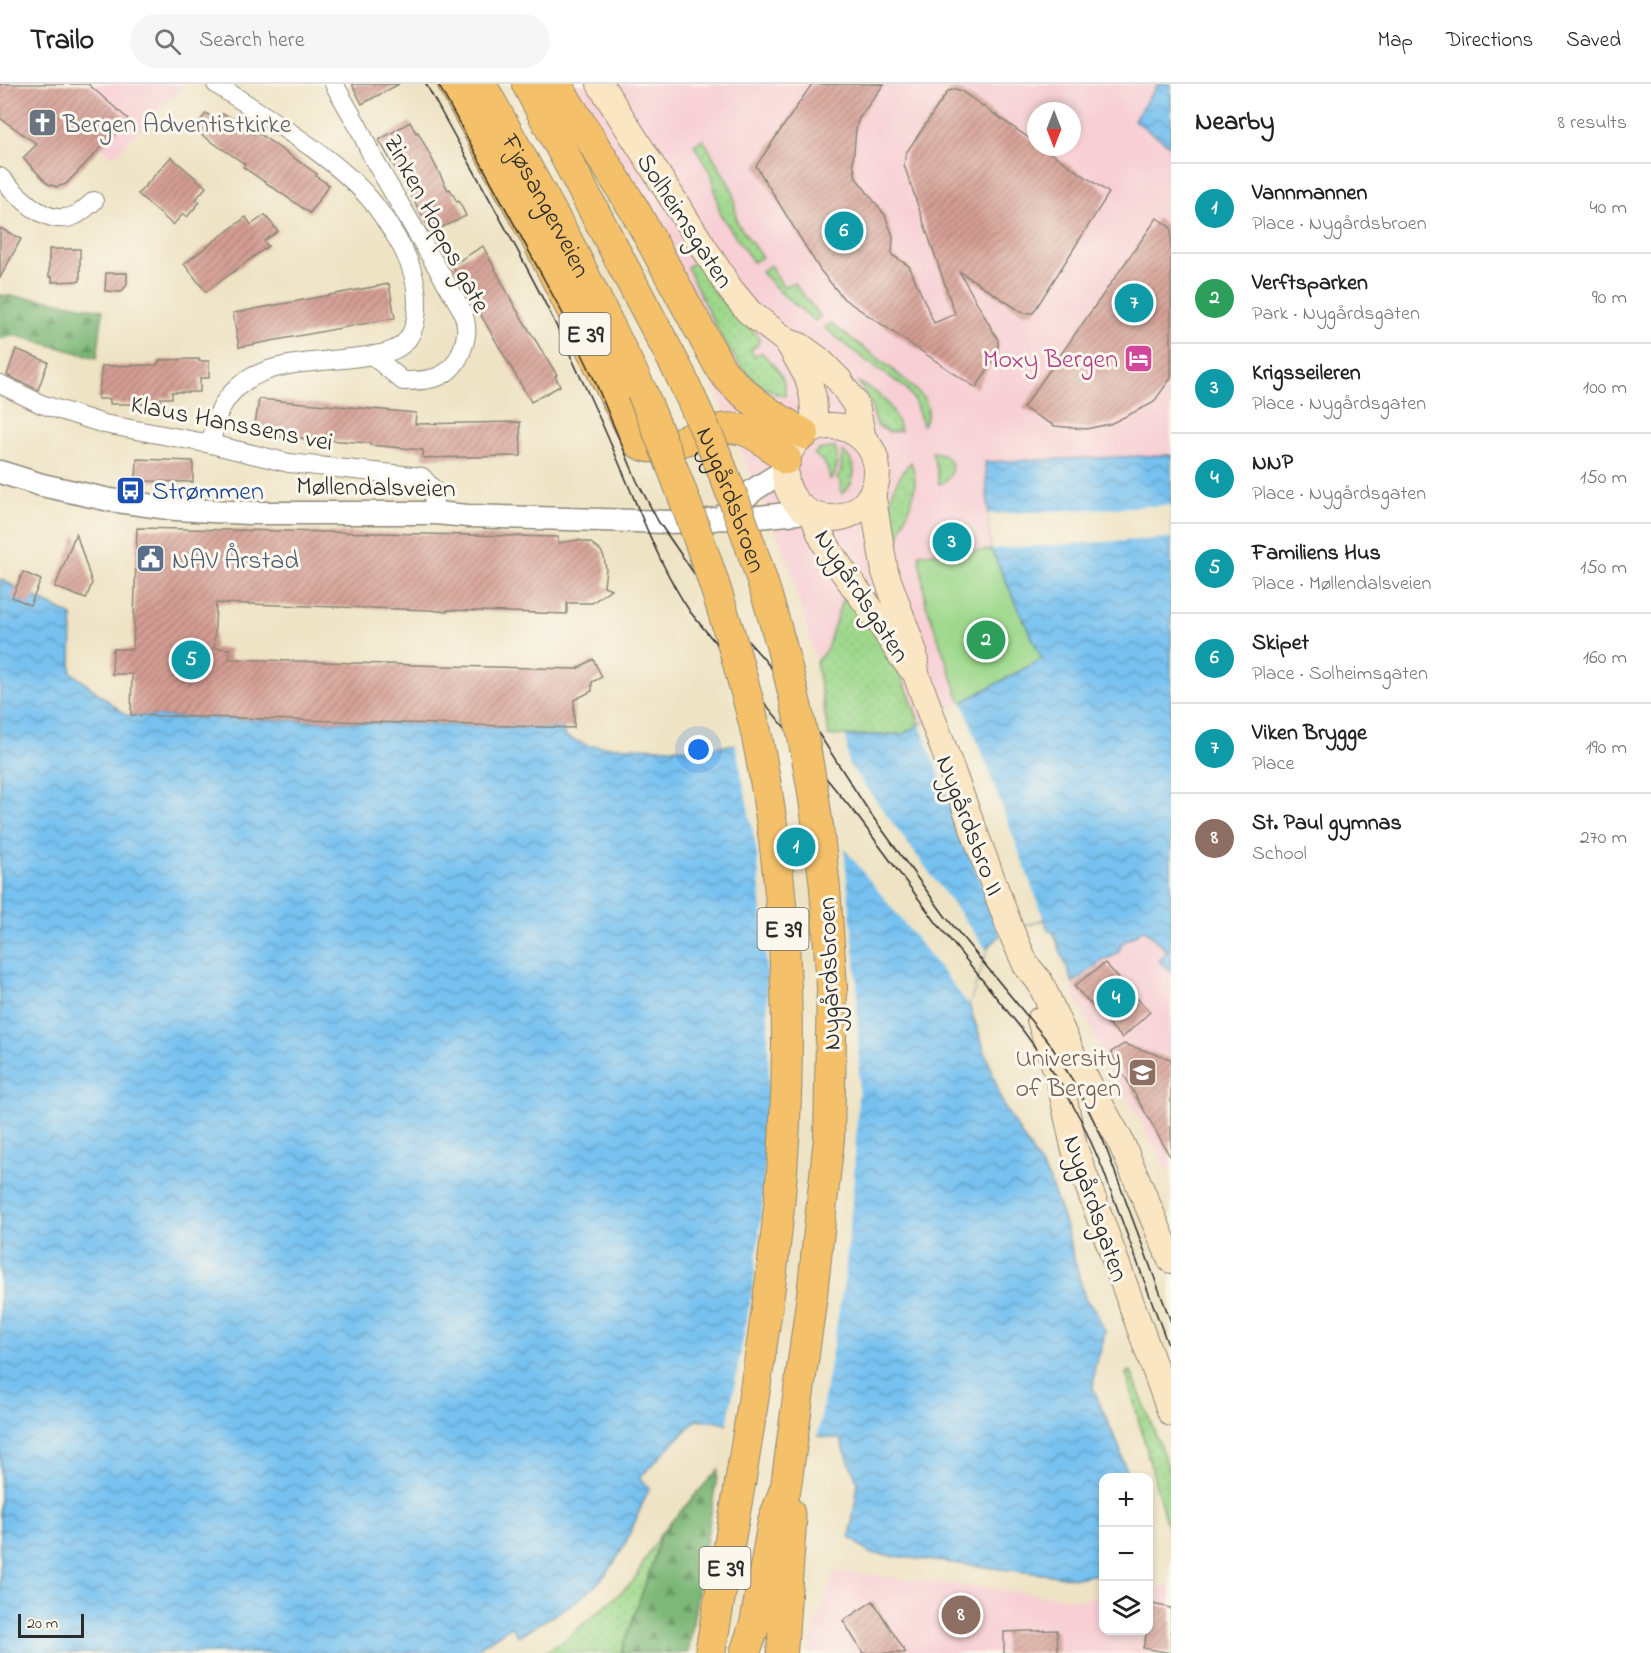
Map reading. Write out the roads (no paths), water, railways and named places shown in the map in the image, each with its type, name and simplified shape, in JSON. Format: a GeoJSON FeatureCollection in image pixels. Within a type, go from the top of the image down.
{"type":"FeatureCollection","features":[{"type":"Feature","properties":{"kind":"highway","name":"E 39"},"geometry":{"type":"LineString","coordinates":[[453,84],[542,249],[634,438],[644,446],[656,448],[679,443],[707,430],[740,429],[751,434],[785,465]]}},
{"type":"Feature","properties":{"kind":"highway","name":"Fjøsangerveien"},"geometry":{"type":"LineString","coordinates":[[482,84],[569,244],[642,392]]}},
{"type":"Feature","properties":{"kind":"highway","name":"Fjøsangerveien"},"geometry":{"type":"LineString","coordinates":[[527,84],[680,374]]}},
{"type":"Feature","properties":{"kind":"highway"},"geometry":{"type":"LineString","coordinates":[[556,84],[634,208],[722,371],[752,401],[809,431]]}},
{"type":"Feature","properties":{"kind":"highway"},"geometry":{"type":"LineString","coordinates":[[707,430],[720,404],[722,371]]}},
{"type":"Feature","properties":{"kind":"highway","name":"Nygårdsbroen"},"geometry":{"type":"LineString","coordinates":[[680,374],[719,462],[769,602],[800,726],[815,806],[825,888],[832,987],[829,1138],[812,1295],[786,1486]]}},
{"type":"Feature","properties":{"kind":"highway","name":"Nygårdsbroen"},"geometry":{"type":"LineString","coordinates":[[642,392],[688,506],[726,619],[757,735],[770,809],[780,891],[786,984],[784,1133],[770,1288],[740,1484],[710,1653]]}},
{"type":"Feature","properties":{"kind":"highway","name":"E 39"},"geometry":{"type":"LineString","coordinates":[[745,1653],[756,1639],[773,1522],[786,1486]]}},
{"type":"Feature","properties":{"kind":"highway","name":"E 39"},"geometry":{"type":"LineString","coordinates":[[782,1653],[791,1524],[786,1486]]}},
{"type":"Feature","properties":{"kind":"main road","name":"Solheimsgaten"},"geometry":{"type":"LineString","coordinates":[[600,84],[730,289],[749,312],[788,342],[800,346],[818,359],[838,380],[856,405],[863,439]]}},
{"type":"Feature","properties":{"kind":"main road","name":"Solheimsgaten"},"geometry":{"type":"LineString","coordinates":[[788,342],[808,378],[813,397],[809,431]]}},
{"type":"Feature","properties":{"kind":"main road"},"geometry":{"type":"LineString","coordinates":[[827,426],[840,426],[863,439],[876,462],[877,478],[872,493],[860,508],[842,517],[833,518],[811,513],[795,501],[790,494],[785,465],[790,450],[809,431],[827,426]]}},
{"type":"Feature","properties":{"kind":"main road","name":"Nygårdsgaten"},"geometry":{"type":"LineString","coordinates":[[872,493],[885,572],[914,652],[916,674],[931,718]]}},
{"type":"Feature","properties":{"kind":"main road","name":"Nygårdsgaten"},"geometry":{"type":"LineString","coordinates":[[811,513],[817,529],[852,583],[879,620],[900,656],[916,674]]}},
{"type":"Feature","properties":{"kind":"main road","name":"Nygårdsbro II"},"geometry":{"type":"LineString","coordinates":[[931,718],[1011,931]]}},
{"type":"Feature","properties":{"kind":"main road","name":"Nygårdsgaten"},"geometry":{"type":"LineString","coordinates":[[1011,931],[1026,964],[1040,982],[1073,1056],[1120,1140],[1171,1260]]}},
{"type":"Feature","properties":{"kind":"main road","name":"Nygårdsgaten"},"geometry":{"type":"LineString","coordinates":[[1026,964],[1028,985],[1050,1044],[1074,1147],[1171,1413]]}},
{"type":"Feature","properties":{"kind":"street"},"geometry":{"type":"LineString","coordinates":[[212,444],[217,417],[244,380],[264,371],[285,366],[391,351],[402,345],[410,336],[415,325],[417,295],[415,275],[403,248],[369,197],[329,161],[216,84]]}},
{"type":"Feature","properties":{"kind":"street","name":"Zinken Hopps gate"},"geometry":{"type":"LineString","coordinates":[[334,84],[374,160],[462,310],[468,334],[458,363],[446,373],[425,381],[403,381],[372,355]]}},
{"type":"Feature","properties":{"kind":"street"},"geometry":{"type":"LineString","coordinates":[[0,177],[25,203],[52,216],[64,218],[75,215],[94,201]]}},
{"type":"Feature","properties":{"kind":"street","name":"Klaus Hanssens vei"},"geometry":{"type":"LineString","coordinates":[[0,384],[41,404],[104,424],[212,444],[289,463],[422,477],[432,488],[435,513]]}},
{"type":"Feature","properties":{"kind":"street"},"geometry":{"type":"LineString","coordinates":[[720,518],[785,465]]}},
{"type":"Feature","properties":{"kind":"street","name":"Møllendalsveien"},"geometry":{"type":"LineString","coordinates":[[0,472],[77,493],[176,509],[248,513],[435,513],[667,522],[811,513]]}},
{"type":"Feature","properties":{"kind":"water"},"geometry":{"type":"Polygon","coordinates":[[[1158,84],[1171,84],[1171,146],[1134,120],[1158,84]]]}},
{"type":"Feature","properties":{"kind":"water"},"geometry":{"type":"Polygon","coordinates":[[[1171,455],[1171,972],[1159,961],[1167,951],[1144,929],[1121,944],[1119,952],[1105,959],[1073,983],[1053,932],[1049,931],[1044,919],[1001,935],[988,947],[969,1005],[1004,1107],[1049,1179],[1064,1221],[1085,1299],[1094,1309],[1105,1331],[1095,1365],[1093,1388],[1119,1447],[1127,1473],[1099,1473],[1099,1574],[1076,1578],[869,1553],[850,1537],[858,1483],[840,1439],[697,1419],[640,1477],[649,1488],[619,1555],[596,1585],[564,1609],[518,1636],[511,1626],[471,1653],[0,1653],[0,579],[72,616],[71,672],[126,715],[563,729],[566,737],[588,746],[701,749],[776,739],[903,734],[1042,659],[991,549],[985,462],[1171,455]]]}},
{"type":"Feature","properties":{"kind":"tram line"},"geometry":{"type":"LineString","coordinates":[[426,84],[562,337],[656,549],[691,613],[858,817],[935,921],[1024,1032],[1060,1082],[1082,1122],[1102,1167],[1171,1353]]}},
{"type":"Feature","properties":{"kind":"tram line"},"geometry":{"type":"LineString","coordinates":[[438,84],[563,314],[594,379],[637,481],[658,521],[715,604],[763,658],[800,705],[870,813],[945,916],[1050,1044],[1081,1094],[1103,1140],[1171,1322]]}},
{"type":"Feature","properties":{"kind":"place","name":"Bergen Adventistkirke"},"geometry":{"type":"Point","coordinates":[42,123]}},
{"type":"Feature","properties":{"kind":"place","name":"Skipet"},"geometry":{"type":"Point","coordinates":[844,231]}},
{"type":"Feature","properties":{"kind":"place","name":"Viken Brygge"},"geometry":{"type":"Point","coordinates":[1134,303]}},
{"type":"Feature","properties":{"kind":"place","name":"Moxy Bergen"},"geometry":{"type":"Point","coordinates":[1139,358]}},
{"type":"Feature","properties":{"kind":"place","name":"Strømmen"},"geometry":{"type":"Point","coordinates":[131,490]}},
{"type":"Feature","properties":{"kind":"place","name":"Krigsseileren"},"geometry":{"type":"Point","coordinates":[952,542]}},
{"type":"Feature","properties":{"kind":"place","name":"NAV Årstad"},"geometry":{"type":"Point","coordinates":[151,559]}},
{"type":"Feature","properties":{"kind":"place","name":"Verftsparken"},"geometry":{"type":"Point","coordinates":[986,640]}},
{"type":"Feature","properties":{"kind":"place","name":"Familiens Hus"},"geometry":{"type":"Point","coordinates":[191,660]}},
{"type":"Feature","properties":{"kind":"place","name":"Vannmannen"},"geometry":{"type":"Point","coordinates":[796,847]}},
{"type":"Feature","properties":{"kind":"place","name":"NNP"},"geometry":{"type":"Point","coordinates":[1116,998]}},
{"type":"Feature","properties":{"kind":"place","name":"University of Bergen"},"geometry":{"type":"Point","coordinates":[1142,1072]}},
{"type":"Feature","properties":{"kind":"place","name":"St. Paul gymnas"},"geometry":{"type":"Point","coordinates":[961,1615]}}]}
